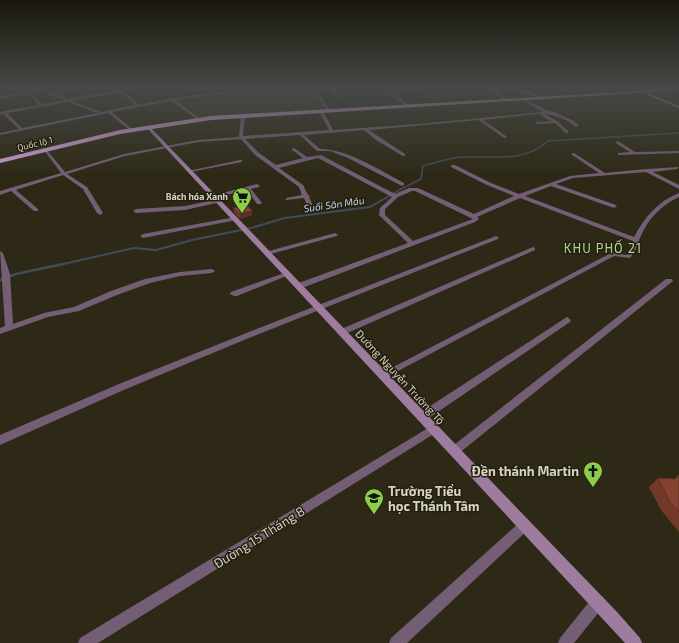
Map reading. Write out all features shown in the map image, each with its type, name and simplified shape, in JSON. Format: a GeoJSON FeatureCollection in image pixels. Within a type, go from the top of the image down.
{"type":"FeatureCollection","features":[{"type":"Feature","properties":{"kind":"highway","name":"Quốc lộ 1"},"geometry":{"type":"LineString","coordinates":[[0,161],[148,126],[232,116]]}},
{"type":"Feature","properties":{"kind":"main road","name":"Đường Nguyễn Trường Tộ"},"geometry":{"type":"LineString","coordinates":[[148,126],[635,643]]}},
{"type":"Feature","properties":{"kind":"street"},"geometry":{"type":"LineString","coordinates":[[6,116],[21,129]]}},
{"type":"Feature","properties":{"kind":"street"},"geometry":{"type":"LineString","coordinates":[[0,134],[81,116]]}},
{"type":"Feature","properties":{"kind":"street"},"geometry":{"type":"LineString","coordinates":[[114,116],[131,130]]}},
{"type":"Feature","properties":{"kind":"street"},"geometry":{"type":"LineString","coordinates":[[194,116],[198,119]]}},
{"type":"Feature","properties":{"kind":"street"},"geometry":{"type":"LineString","coordinates":[[243,116],[241,137],[257,154],[301,186],[312,208]]}},
{"type":"Feature","properties":{"kind":"street"},"geometry":{"type":"LineString","coordinates":[[326,116],[332,130]]}},
{"type":"Feature","properties":{"kind":"street"},"geometry":{"type":"LineString","coordinates":[[0,193],[124,156],[167,146],[198,141],[332,130],[418,125],[510,116]]}},
{"type":"Feature","properties":{"kind":"street"},"geometry":{"type":"LineString","coordinates":[[545,116],[556,122],[567,132]]}},
{"type":"Feature","properties":{"kind":"street"},"geometry":{"type":"LineString","coordinates":[[559,116],[573,122],[577,126]]}},
{"type":"Feature","properties":{"kind":"street"},"geometry":{"type":"LineString","coordinates":[[480,119],[504,137]]}},
{"type":"Feature","properties":{"kind":"street"},"geometry":{"type":"LineString","coordinates":[[537,123],[556,122]]}},
{"type":"Feature","properties":{"kind":"street"},"geometry":{"type":"LineString","coordinates":[[364,128],[403,155]]}},
{"type":"Feature","properties":{"kind":"street"},"geometry":{"type":"LineString","coordinates":[[300,133],[319,150],[331,150],[350,157],[402,184]]}},
{"type":"Feature","properties":{"kind":"street"},"geometry":{"type":"LineString","coordinates":[[618,142],[635,154]]}},
{"type":"Feature","properties":{"kind":"street"},"geometry":{"type":"LineString","coordinates":[[294,149],[306,159]]}},
{"type":"Feature","properties":{"kind":"street"},"geometry":{"type":"LineString","coordinates":[[46,150],[64,174],[85,188],[100,213]]}},
{"type":"Feature","properties":{"kind":"street"},"geometry":{"type":"LineString","coordinates":[[620,154],[679,152]]}},
{"type":"Feature","properties":{"kind":"street"},"geometry":{"type":"LineString","coordinates":[[574,154],[604,174]]}},
{"type":"Feature","properties":{"kind":"street"},"geometry":{"type":"LineString","coordinates":[[274,167],[319,156],[393,195]]}},
{"type":"Feature","properties":{"kind":"street"},"geometry":{"type":"LineString","coordinates":[[190,171],[240,161]]}},
{"type":"Feature","properties":{"kind":"street"},"geometry":{"type":"LineString","coordinates":[[453,166],[489,184],[636,240]]}},
{"type":"Feature","properties":{"kind":"street"},"geometry":{"type":"LineString","coordinates":[[412,244],[382,215],[382,208],[393,195],[411,189],[416,189],[474,216],[520,196],[572,177],[677,168]]}},
{"type":"Feature","properties":{"kind":"street"},"geometry":{"type":"LineString","coordinates":[[645,170],[679,188]]}},
{"type":"Feature","properties":{"kind":"street"},"geometry":{"type":"LineString","coordinates":[[552,185],[614,206]]}},
{"type":"Feature","properties":{"kind":"street"},"geometry":{"type":"LineString","coordinates":[[214,196],[257,186]]}},
{"type":"Feature","properties":{"kind":"street"},"geometry":{"type":"LineString","coordinates":[[248,188],[259,203]]}},
{"type":"Feature","properties":{"kind":"street"},"geometry":{"type":"LineString","coordinates":[[13,190],[36,210]]}},
{"type":"Feature","properties":{"kind":"street"},"geometry":{"type":"LineString","coordinates":[[383,376],[614,254],[628,257],[639,231],[650,216],[666,200],[679,195]]}},
{"type":"Feature","properties":{"kind":"street"},"geometry":{"type":"LineString","coordinates":[[288,199],[307,196]]}},
{"type":"Feature","properties":{"kind":"street"},"geometry":{"type":"LineString","coordinates":[[136,211],[185,208],[219,201]]}},
{"type":"Feature","properties":{"kind":"street"},"geometry":{"type":"LineString","coordinates":[[299,286],[473,221],[476,219],[474,216]]}},
{"type":"Feature","properties":{"kind":"street"},"geometry":{"type":"LineString","coordinates":[[143,236],[235,219]]}},
{"type":"Feature","properties":{"kind":"street"},"geometry":{"type":"LineString","coordinates":[[267,253],[335,234]]}},
{"type":"Feature","properties":{"kind":"street"},"geometry":{"type":"LineString","coordinates":[[0,440],[94,398],[318,307],[496,238]]}},
{"type":"Feature","properties":{"kind":"street"},"geometry":{"type":"LineString","coordinates":[[342,332],[533,249]]}},
{"type":"Feature","properties":{"kind":"street"},"geometry":{"type":"LineString","coordinates":[[0,253],[6,277],[9,328]]}},
{"type":"Feature","properties":{"kind":"street"},"geometry":{"type":"LineString","coordinates":[[0,331],[47,315],[76,309],[148,281],[180,274],[212,271]]}},
{"type":"Feature","properties":{"kind":"street"},"geometry":{"type":"LineString","coordinates":[[234,294],[287,274]]}},
{"type":"Feature","properties":{"kind":"street"},"geometry":{"type":"LineString","coordinates":[[454,451],[669,281]]}},
{"type":"Feature","properties":{"kind":"street"},"geometry":{"type":"LineString","coordinates":[[422,417],[567,320]]}},
{"type":"Feature","properties":{"kind":"street","name":"Đường 15 Tháng 8"},"geometry":{"type":"LineString","coordinates":[[85,643],[433,429]]}},
{"type":"Feature","properties":{"kind":"street"},"geometry":{"type":"LineString","coordinates":[[396,643],[525,525]]}},
{"type":"Feature","properties":{"kind":"street"},"geometry":{"type":"LineString","coordinates":[[565,643],[598,602]]}},
{"type":"Feature","properties":{"kind":"shaded area"},"geometry":{"type":"Polygon","coordinates":[[[196,116],[230,116],[199,118],[196,116]]]}},
{"type":"Feature","properties":{"kind":"building"},"geometry":{"type":"Polygon","coordinates":[[[246,204],[252,211],[240,214],[233,208],[246,204]]]}},
{"type":"Feature","properties":{"kind":"building"},"geometry":{"type":"Polygon","coordinates":[[[679,475],[679,512],[670,502],[658,478],[675,479],[679,475]]]}},
{"type":"Feature","properties":{"kind":"waterway","name":"Suối Săn Máu"},"geometry":{"type":"LineString","coordinates":[[401,189],[421,179],[423,166],[447,159],[462,157],[518,156],[528,153],[548,141],[679,133]]}},
{"type":"Feature","properties":{"kind":"waterway","name":"Suối Săn Máu"},"geometry":{"type":"LineString","coordinates":[[59,265],[134,248],[156,250],[192,240],[251,228],[285,218],[370,207],[401,189]]}},
{"type":"Feature","properties":{"kind":"waterway","name":"Suối Săn Máu"},"geometry":{"type":"LineString","coordinates":[[0,280],[16,274],[63,264]]}},
{"type":"Feature","properties":{"kind":"place","name":"Bách hóa Xanh"},"geometry":{"type":"Point","coordinates":[242,214]}},
{"type":"Feature","properties":{"kind":"place","name":"Đền thánh Martin"},"geometry":{"type":"Point","coordinates":[593,488]}},
{"type":"Feature","properties":{"kind":"place","name":"Trường Tiểu học Thánh Tâm"},"geometry":{"type":"Point","coordinates":[374,515]}},
{"type":"Feature","properties":{"kind":"district","name":"KHU PHỐ 21"},"geometry":{"type":"Point","coordinates":[603,248]}}]}
